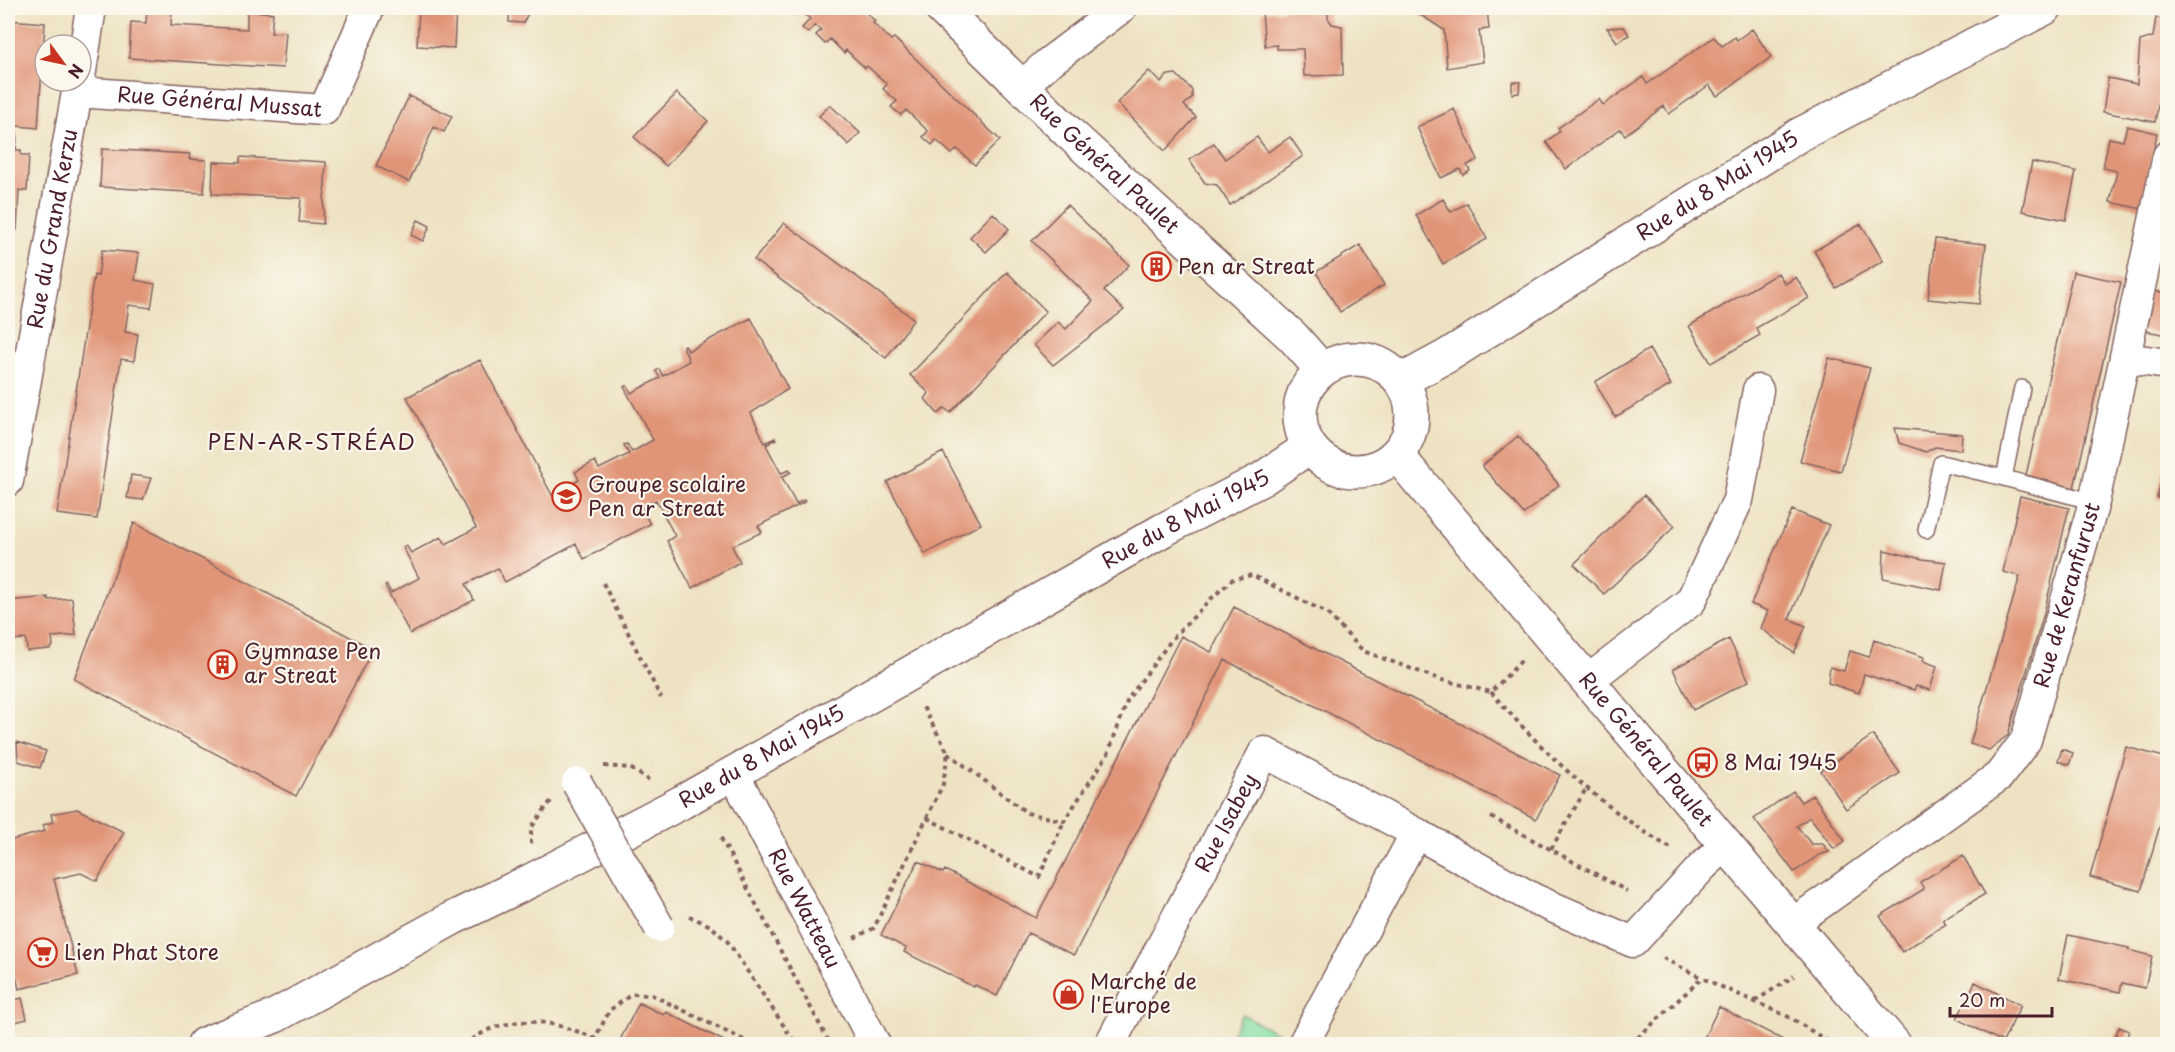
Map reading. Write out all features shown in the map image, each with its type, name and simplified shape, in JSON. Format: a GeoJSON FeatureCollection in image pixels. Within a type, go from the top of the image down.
{"type":"FeatureCollection","features":[{"type":"Feature","properties":{"kind":"street","name":"Rue du Grand Kerzu"},"geometry":{"type":"LineString","coordinates":[[87,33],[91,8]]}},
{"type":"Feature","properties":{"kind":"street","name":"Rue Général Mussat"},"geometry":{"type":"LineString","coordinates":[[93,84],[324,110],[369,8]]}},
{"type":"Feature","properties":{"kind":"street","name":"Rue Général Paulet"},"geometry":{"type":"LineString","coordinates":[[941,8],[1068,132],[1293,337],[1322,370]]}},
{"type":"Feature","properties":{"kind":"street"},"geometry":{"type":"LineString","coordinates":[[1022,86],[1048,63],[1121,8]]}},
{"type":"Feature","properties":{"kind":"street","name":"Rue du 8 Mai 1945"},"geometry":{"type":"LineString","coordinates":[[1401,381],[1447,356],[1798,135],[2045,8]]}},
{"type":"Feature","properties":{"kind":"street","name":"Rue du Grand Kerzu"},"geometry":{"type":"LineString","coordinates":[[8,481],[77,93]]}},
{"type":"Feature","properties":{"kind":"street","name":"Rue de Keranfurust"},"geometry":{"type":"LineString","coordinates":[[1792,924],[1999,776],[2026,740],[2094,502],[2168,156]]}},
{"type":"Feature","properties":{"kind":"street"},"geometry":{"type":"LineString","coordinates":[[2125,358],[2168,364]]}},
{"type":"Feature","properties":{"kind":"street"},"geometry":{"type":"LineString","coordinates":[[1364,359],[1384,366],[1401,381],[1410,399],[1412,419],[1407,438],[1396,454],[1375,468],[1351,471],[1327,464],[1309,447],[1300,427],[1300,405],[1308,386],[1322,370],[1342,360],[1364,359]]}},
{"type":"Feature","properties":{"kind":"street"},"geometry":{"type":"LineString","coordinates":[[1587,681],[1691,601],[1738,500],[1758,390]]}},
{"type":"Feature","properties":{"kind":"street","name":"Rue du 8 Mai 1945"},"geometry":{"type":"LineString","coordinates":[[204,1044],[275,1016],[453,918],[682,802],[1162,530],[1262,479],[1309,447]]}},
{"type":"Feature","properties":{"kind":"street","name":"Rue Général Paulet"},"geometry":{"type":"LineString","coordinates":[[1396,454],[1587,681],[1714,855],[1792,924],[1894,1044]]}},
{"type":"Feature","properties":{"kind":"street","name":"Rue Isabey"},"geometry":{"type":"LineString","coordinates":[[1110,1044],[1264,752],[1534,899],[1633,942]]}},
{"type":"Feature","properties":{"kind":"street","name":"Rue Watteau"},"geometry":{"type":"LineString","coordinates":[[733,772],[875,1044]]}},
{"type":"Feature","properties":{"kind":"street"},"geometry":{"type":"LineString","coordinates":[[577,783],[659,927]]}},
{"type":"Feature","properties":{"kind":"street"},"geometry":{"type":"LineString","coordinates":[[1303,1044],[1416,833]]}},
{"type":"Feature","properties":{"kind":"street"},"geometry":{"type":"LineString","coordinates":[[1633,942],[1714,855]]}},
{"type":"Feature","properties":{"kind":"lane"},"geometry":{"type":"LineString","coordinates":[[2004,478],[2022,388]]}},
{"type":"Feature","properties":{"kind":"lane"},"geometry":{"type":"LineString","coordinates":[[1926,531],[1941,463],[2094,502]]}},
{"type":"Feature","properties":{"kind":"path"},"geometry":{"type":"LineString","coordinates":[[927,818],[1039,877],[1064,821],[1108,754],[1128,699],[1172,639],[1233,579],[1252,575],[1327,613],[1363,651],[1442,680],[1491,692],[1528,735],[1587,787],[1650,837],[1714,855]]}},
{"type":"Feature","properties":{"kind":"path"},"geometry":{"type":"LineString","coordinates":[[603,583],[661,698]]}},
{"type":"Feature","properties":{"kind":"path"},"geometry":{"type":"LineString","coordinates":[[1491,692],[1547,633]]}},
{"type":"Feature","properties":{"kind":"path"},"geometry":{"type":"LineString","coordinates":[[906,675],[948,753],[1027,813],[1064,821]]}},
{"type":"Feature","properties":{"kind":"path"},"geometry":{"type":"LineString","coordinates":[[826,952],[874,928],[943,784],[948,753]]}},
{"type":"Feature","properties":{"kind":"path"},"geometry":{"type":"LineString","coordinates":[[532,880],[531,828],[555,796],[600,765],[630,768],[682,802]]}},
{"type":"Feature","properties":{"kind":"path"},"geometry":{"type":"LineString","coordinates":[[1551,849],[1587,787]]}},
{"type":"Feature","properties":{"kind":"path"},"geometry":{"type":"LineString","coordinates":[[1491,818],[1627,891]]}},
{"type":"Feature","properties":{"kind":"path"},"geometry":{"type":"LineString","coordinates":[[721,838],[830,1044]]}},
{"type":"Feature","properties":{"kind":"path"},"geometry":{"type":"LineString","coordinates":[[659,927],[689,916],[711,926],[728,942],[796,1044]]}},
{"type":"Feature","properties":{"kind":"path"},"geometry":{"type":"LineString","coordinates":[[1633,942],[1702,978],[1791,1018],[1832,1044]]}},
{"type":"Feature","properties":{"kind":"path"},"geometry":{"type":"LineString","coordinates":[[1755,1002],[1822,958]]}},
{"type":"Feature","properties":{"kind":"path"},"geometry":{"type":"LineString","coordinates":[[1631,1044],[1702,978]]}},
{"type":"Feature","properties":{"kind":"path"},"geometry":{"type":"LineString","coordinates":[[591,1044],[610,1010],[632,994],[652,995],[752,1044]]}},
{"type":"Feature","properties":{"kind":"path"},"geometry":{"type":"LineString","coordinates":[[464,1044],[492,1028],[527,1021],[560,1025],[595,1038]]}},
{"type":"Feature","properties":{"kind":"green space"},"geometry":{"type":"Polygon","coordinates":[[[1242,1014],[1290,1040],[1288,1044],[1226,1044],[1242,1014]]]}},
{"type":"Feature","properties":{"kind":"building"},"geometry":{"type":"Polygon","coordinates":[[[147,8],[172,8],[171,25],[247,29],[247,11],[273,13],[271,33],[286,32],[283,68],[129,58],[131,22],[146,23],[147,8]]]}},
{"type":"Feature","properties":{"kind":"building"},"geometry":{"type":"Polygon","coordinates":[[[419,8],[456,8],[454,48],[417,46],[419,8]]]}},
{"type":"Feature","properties":{"kind":"building"},"geometry":{"type":"Polygon","coordinates":[[[496,8],[531,8],[523,23],[509,22],[509,12],[496,11],[496,8]]]}},
{"type":"Feature","properties":{"kind":"building"},"geometry":{"type":"Polygon","coordinates":[[[786,8],[861,8],[875,21],[873,23],[891,40],[894,38],[1000,140],[975,165],[957,149],[952,154],[936,140],[932,145],[923,137],[928,131],[906,110],[901,115],[891,107],[897,101],[883,89],[887,84],[846,50],[844,53],[830,39],[825,44],[816,35],[821,30],[815,25],[808,33],[802,28],[810,19],[799,10],[795,15],[786,8]]]}},
{"type":"Feature","properties":{"kind":"building"},"geometry":{"type":"Polygon","coordinates":[[[1284,8],[1328,10],[1328,18],[1332,24],[1342,26],[1343,75],[1304,76],[1303,49],[1277,49],[1277,45],[1265,46],[1262,12],[1284,10],[1284,8]]]}},
{"type":"Feature","properties":{"kind":"building"},"geometry":{"type":"Polygon","coordinates":[[[1419,8],[1487,8],[1489,29],[1479,30],[1483,62],[1447,68],[1444,30],[1416,12],[1419,8]]]}},
{"type":"Feature","properties":{"kind":"building"},"geometry":{"type":"Polygon","coordinates":[[[2156,18],[2168,20],[2168,86],[2167,90],[2161,89],[2155,122],[2103,112],[2108,78],[2137,84],[2140,41],[2153,37],[2156,18]]]}},
{"type":"Feature","properties":{"kind":"building"},"geometry":{"type":"Polygon","coordinates":[[[9,20],[45,23],[44,33],[33,33],[33,93],[40,93],[38,128],[8,125],[9,20]]]}},
{"type":"Feature","properties":{"kind":"building"},"geometry":{"type":"Polygon","coordinates":[[[1624,27],[1629,35],[1617,42],[1607,28],[1624,27]]]}},
{"type":"Feature","properties":{"kind":"building"},"geometry":{"type":"Polygon","coordinates":[[[1752,29],[1771,57],[1717,96],[1709,85],[1669,114],[1664,106],[1625,135],[1620,129],[1566,169],[1546,142],[1560,131],[1558,128],[1599,99],[1603,105],[1643,77],[1647,84],[1714,37],[1722,46],[1735,37],[1737,40],[1752,29]]]}},
{"type":"Feature","properties":{"kind":"building"},"geometry":{"type":"Polygon","coordinates":[[[1149,71],[1161,82],[1168,75],[1176,74],[1192,90],[1192,98],[1184,105],[1196,117],[1165,151],[1117,103],[1149,71]]]}},
{"type":"Feature","properties":{"kind":"building"},"geometry":{"type":"Polygon","coordinates":[[[1512,82],[1520,82],[1519,93],[1512,94],[1512,82]]]}},
{"type":"Feature","properties":{"kind":"building"},"geometry":{"type":"Polygon","coordinates":[[[677,93],[708,121],[666,166],[634,137],[677,93]]]}},
{"type":"Feature","properties":{"kind":"building"},"geometry":{"type":"Polygon","coordinates":[[[409,96],[452,116],[444,132],[434,127],[409,182],[376,166],[409,96]]]}},
{"type":"Feature","properties":{"kind":"building"},"geometry":{"type":"Polygon","coordinates":[[[830,105],[860,133],[849,145],[819,116],[830,105]]]}},
{"type":"Feature","properties":{"kind":"building"},"geometry":{"type":"Polygon","coordinates":[[[1454,109],[1478,160],[1467,165],[1470,171],[1463,175],[1460,169],[1441,178],[1417,127],[1454,109]]]}},
{"type":"Feature","properties":{"kind":"building"},"geometry":{"type":"Polygon","coordinates":[[[2127,126],[2157,133],[2142,209],[2110,202],[2117,171],[2103,168],[2109,138],[2123,141],[2127,126]]]}},
{"type":"Feature","properties":{"kind":"building"},"geometry":{"type":"Polygon","coordinates":[[[8,133],[17,133],[16,150],[21,150],[21,155],[29,155],[27,191],[19,190],[17,230],[8,229],[8,133]]]}},
{"type":"Feature","properties":{"kind":"building"},"geometry":{"type":"Polygon","coordinates":[[[1257,137],[1268,152],[1290,137],[1303,156],[1230,205],[1217,185],[1205,183],[1189,160],[1214,143],[1225,159],[1257,137]]]}},
{"type":"Feature","properties":{"kind":"building"},"geometry":{"type":"Polygon","coordinates":[[[102,149],[190,154],[189,159],[206,160],[204,193],[100,187],[102,149]]]}},
{"type":"Feature","properties":{"kind":"building"},"geometry":{"type":"Polygon","coordinates":[[[240,157],[326,162],[323,224],[299,222],[301,198],[212,194],[213,162],[240,163],[240,157]]]}},
{"type":"Feature","properties":{"kind":"building"},"geometry":{"type":"Polygon","coordinates":[[[2032,162],[2076,171],[2066,220],[2022,211],[2032,162]]]}},
{"type":"Feature","properties":{"kind":"building"},"geometry":{"type":"Polygon","coordinates":[[[1443,199],[1451,212],[1467,203],[1487,239],[1443,264],[1416,215],[1443,199]]]}},
{"type":"Feature","properties":{"kind":"building"},"geometry":{"type":"Polygon","coordinates":[[[1067,205],[1129,265],[1104,291],[1124,310],[1053,365],[1034,345],[1058,322],[1066,329],[1093,301],[1032,241],[1067,205]]]}},
{"type":"Feature","properties":{"kind":"building"},"geometry":{"type":"Polygon","coordinates":[[[993,213],[1009,229],[986,252],[970,237],[993,213]]]}},
{"type":"Feature","properties":{"kind":"building"},"geometry":{"type":"Polygon","coordinates":[[[418,220],[430,226],[423,241],[411,235],[418,220]]]}},
{"type":"Feature","properties":{"kind":"building"},"geometry":{"type":"Polygon","coordinates":[[[784,223],[914,319],[886,358],[754,260],[784,223]]]}},
{"type":"Feature","properties":{"kind":"building"},"geometry":{"type":"Polygon","coordinates":[[[1861,224],[1883,261],[1836,288],[1814,251],[1861,224]]]}},
{"type":"Feature","properties":{"kind":"building"},"geometry":{"type":"Polygon","coordinates":[[[1935,239],[1986,244],[1979,304],[1928,299],[1935,239]]]}},
{"type":"Feature","properties":{"kind":"building"},"geometry":{"type":"Polygon","coordinates":[[[1360,245],[1384,285],[1340,312],[1316,272],[1360,245]]]}},
{"type":"Feature","properties":{"kind":"building"},"geometry":{"type":"Polygon","coordinates":[[[102,250],[139,253],[135,280],[155,284],[151,308],[129,305],[125,332],[138,334],[134,361],[121,359],[97,519],[57,514],[94,275],[98,276],[102,250]]]}},
{"type":"Feature","properties":{"kind":"building","name":"Pen ar Streat"},"geometry":{"type":"Polygon","coordinates":[[[1157,257],[1171,270],[1161,280],[1148,267],[1157,257]]]}},
{"type":"Feature","properties":{"kind":"building"},"geometry":{"type":"Polygon","coordinates":[[[1007,272],[1046,311],[950,413],[945,408],[938,414],[925,399],[929,393],[910,375],[1007,272]]]}},
{"type":"Feature","properties":{"kind":"building"},"geometry":{"type":"Polygon","coordinates":[[[2073,272],[2121,282],[2074,488],[2026,475],[2073,272]]]}},
{"type":"Feature","properties":{"kind":"building"},"geometry":{"type":"Polygon","coordinates":[[[1778,273],[1785,284],[1796,277],[1809,298],[1756,328],[1760,335],[1711,363],[1689,326],[1778,273]]]}},
{"type":"Feature","properties":{"kind":"building"},"geometry":{"type":"Polygon","coordinates":[[[2149,289],[2168,294],[2168,335],[2140,330],[2149,289]]]}},
{"type":"Feature","properties":{"kind":"building"},"geometry":{"type":"Polygon","coordinates":[[[751,318],[788,389],[751,413],[765,443],[776,439],[766,445],[781,473],[789,470],[791,472],[782,477],[796,504],[804,500],[805,502],[758,526],[762,532],[732,546],[740,562],[692,588],[667,541],[675,536],[656,500],[641,508],[650,524],[584,559],[576,544],[505,582],[498,568],[466,584],[474,600],[410,634],[385,586],[387,585],[391,593],[419,578],[403,547],[406,545],[411,553],[441,537],[446,544],[476,528],[407,397],[480,360],[552,495],[579,480],[575,472],[595,461],[599,469],[629,454],[624,445],[627,444],[632,452],[653,440],[624,387],[627,386],[631,393],[660,378],[656,371],[659,369],[663,376],[689,361],[683,346],[685,345],[688,351],[751,318]]]}},
{"type":"Feature","properties":{"kind":"building"},"geometry":{"type":"Polygon","coordinates":[[[1649,349],[1671,385],[1615,417],[1595,382],[1649,349]]]}},
{"type":"Feature","properties":{"kind":"building"},"geometry":{"type":"Polygon","coordinates":[[[1829,358],[1870,368],[1841,471],[1800,461],[1829,358]]]}},
{"type":"Feature","properties":{"kind":"building"},"geometry":{"type":"Polygon","coordinates":[[[1895,428],[1962,434],[1961,450],[1935,447],[1926,452],[1899,443],[1895,428]]]}},
{"type":"Feature","properties":{"kind":"building"},"geometry":{"type":"Polygon","coordinates":[[[1518,436],[1559,485],[1524,514],[1482,466],[1518,436]]]}},
{"type":"Feature","properties":{"kind":"building"},"geometry":{"type":"Polygon","coordinates":[[[943,452],[981,524],[925,554],[887,482],[943,452]]]}},
{"type":"Feature","properties":{"kind":"building"},"geometry":{"type":"Polygon","coordinates":[[[2168,455],[2168,501],[2157,498],[2168,455]]]}},
{"type":"Feature","properties":{"kind":"building"},"geometry":{"type":"Polygon","coordinates":[[[131,475],[151,478],[143,500],[127,498],[131,475]]]}},
{"type":"Feature","properties":{"kind":"building"},"geometry":{"type":"Polygon","coordinates":[[[1644,495],[1675,526],[1604,594],[1574,564],[1644,495]]]}},
{"type":"Feature","properties":{"kind":"building"},"geometry":{"type":"Polygon","coordinates":[[[2020,496],[2069,508],[2044,613],[2008,735],[1989,750],[1970,744],[2020,576],[2003,572],[2020,496]]]}},
{"type":"Feature","properties":{"kind":"building"},"geometry":{"type":"Polygon","coordinates":[[[1792,510],[1829,525],[1789,619],[1806,626],[1794,653],[1761,628],[1768,611],[1751,604],[1792,510]]]}},
{"type":"Feature","properties":{"kind":"building","name":"Gymnase Pen ar Streat"},"geometry":{"type":"Polygon","coordinates":[[[134,523],[373,649],[296,796],[74,679],[134,523]]]}},
{"type":"Feature","properties":{"kind":"building"},"geometry":{"type":"Polygon","coordinates":[[[1884,550],[1946,562],[1941,590],[1883,578],[1884,550]]]}},
{"type":"Feature","properties":{"kind":"building"},"geometry":{"type":"Polygon","coordinates":[[[48,597],[48,600],[72,598],[76,635],[52,637],[53,646],[50,649],[27,651],[26,639],[8,640],[8,601],[48,597]]]}},
{"type":"Feature","properties":{"kind":"building"},"geometry":{"type":"Polygon","coordinates":[[[1234,607],[1560,775],[1536,819],[1225,660],[1074,955],[1028,933],[997,996],[904,952],[906,948],[881,935],[918,861],[943,873],[945,870],[1036,918],[1181,636],[1211,652],[1234,607]]]}},
{"type":"Feature","properties":{"kind":"building"},"geometry":{"type":"Polygon","coordinates":[[[1729,639],[1749,681],[1693,710],[1673,669],[1729,639]]]}},
{"type":"Feature","properties":{"kind":"building"},"geometry":{"type":"Polygon","coordinates":[[[1874,640],[1924,657],[1923,661],[1937,666],[1930,690],[1916,686],[1914,690],[1864,674],[1859,693],[1828,683],[1830,667],[1844,671],[1850,651],[1869,657],[1874,640]]]}},
{"type":"Feature","properties":{"kind":"building"},"geometry":{"type":"Polygon","coordinates":[[[1873,735],[1900,773],[1846,809],[1821,771],[1873,735]]]}},
{"type":"Feature","properties":{"kind":"building"},"geometry":{"type":"Polygon","coordinates":[[[17,742],[46,751],[40,768],[18,761],[17,742]]]}},
{"type":"Feature","properties":{"kind":"building"},"geometry":{"type":"Polygon","coordinates":[[[2126,747],[2168,758],[2168,797],[2141,891],[2090,877],[2126,747]]]}},
{"type":"Feature","properties":{"kind":"building"},"geometry":{"type":"Polygon","coordinates":[[[2062,749],[2073,753],[2069,765],[2058,761],[2062,749]]]}},
{"type":"Feature","properties":{"kind":"building"},"geometry":{"type":"Polygon","coordinates":[[[1793,791],[1801,802],[1813,795],[1845,841],[1834,849],[1810,817],[1797,826],[1811,844],[1823,844],[1829,852],[1819,855],[1794,872],[1754,819],[1793,791]]]}},
{"type":"Feature","properties":{"kind":"building"},"geometry":{"type":"Polygon","coordinates":[[[77,809],[124,832],[97,881],[81,873],[54,879],[78,975],[19,989],[17,980],[8,982],[8,841],[45,831],[43,825],[53,822],[51,814],[77,809]]]}},
{"type":"Feature","properties":{"kind":"building"},"geometry":{"type":"Polygon","coordinates":[[[1963,856],[1985,894],[1943,919],[1946,924],[1902,952],[1880,916],[1924,889],[1920,882],[1963,856]]]}},
{"type":"Feature","properties":{"kind":"building"},"geometry":{"type":"Polygon","coordinates":[[[2068,935],[2129,948],[2128,950],[2152,956],[2145,988],[2122,983],[2120,992],[2059,979],[2068,935]]]}},
{"type":"Feature","properties":{"kind":"building"},"geometry":{"type":"Polygon","coordinates":[[[1975,982],[2021,1005],[2003,1042],[1957,1019],[1975,982]]]}},
{"type":"Feature","properties":{"kind":"building"},"geometry":{"type":"Polygon","coordinates":[[[8,991],[11,1001],[22,998],[27,1019],[8,1024],[8,991]]]}},
{"type":"Feature","properties":{"kind":"building"},"geometry":{"type":"Polygon","coordinates":[[[639,1003],[664,1015],[666,1012],[730,1044],[618,1044],[639,1003]]]}},
{"type":"Feature","properties":{"kind":"building"},"geometry":{"type":"Polygon","coordinates":[[[1719,1007],[1791,1044],[1701,1044],[1719,1007]]]}},
{"type":"Feature","properties":{"kind":"building"},"geometry":{"type":"Polygon","coordinates":[[[2119,1027],[2129,1031],[2124,1044],[2112,1044],[2119,1027]]]}},
{"type":"Feature","properties":{"kind":"place","name":"Pen ar Streat"},"geometry":{"type":"Point","coordinates":[1157,267]}},
{"type":"Feature","properties":{"kind":"place","name":"Groupe scolaire Pen ar Streat"},"geometry":{"type":"Point","coordinates":[567,497]}},
{"type":"Feature","properties":{"kind":"place","name":"Gymnase Pen ar Streat"},"geometry":{"type":"Point","coordinates":[223,664]}},
{"type":"Feature","properties":{"kind":"place","name":"8 Mai 1945"},"geometry":{"type":"Point","coordinates":[1703,763]}},
{"type":"Feature","properties":{"kind":"place","name":"Lien Phat Store"},"geometry":{"type":"Point","coordinates":[43,953]}},
{"type":"Feature","properties":{"kind":"place","name":"Marché de l'Europe"},"geometry":{"type":"Point","coordinates":[1069,994]}},
{"type":"Feature","properties":{"kind":"district","name":"PEN-AR-STRÉAD"},"geometry":{"type":"Point","coordinates":[312,442]}}]}
